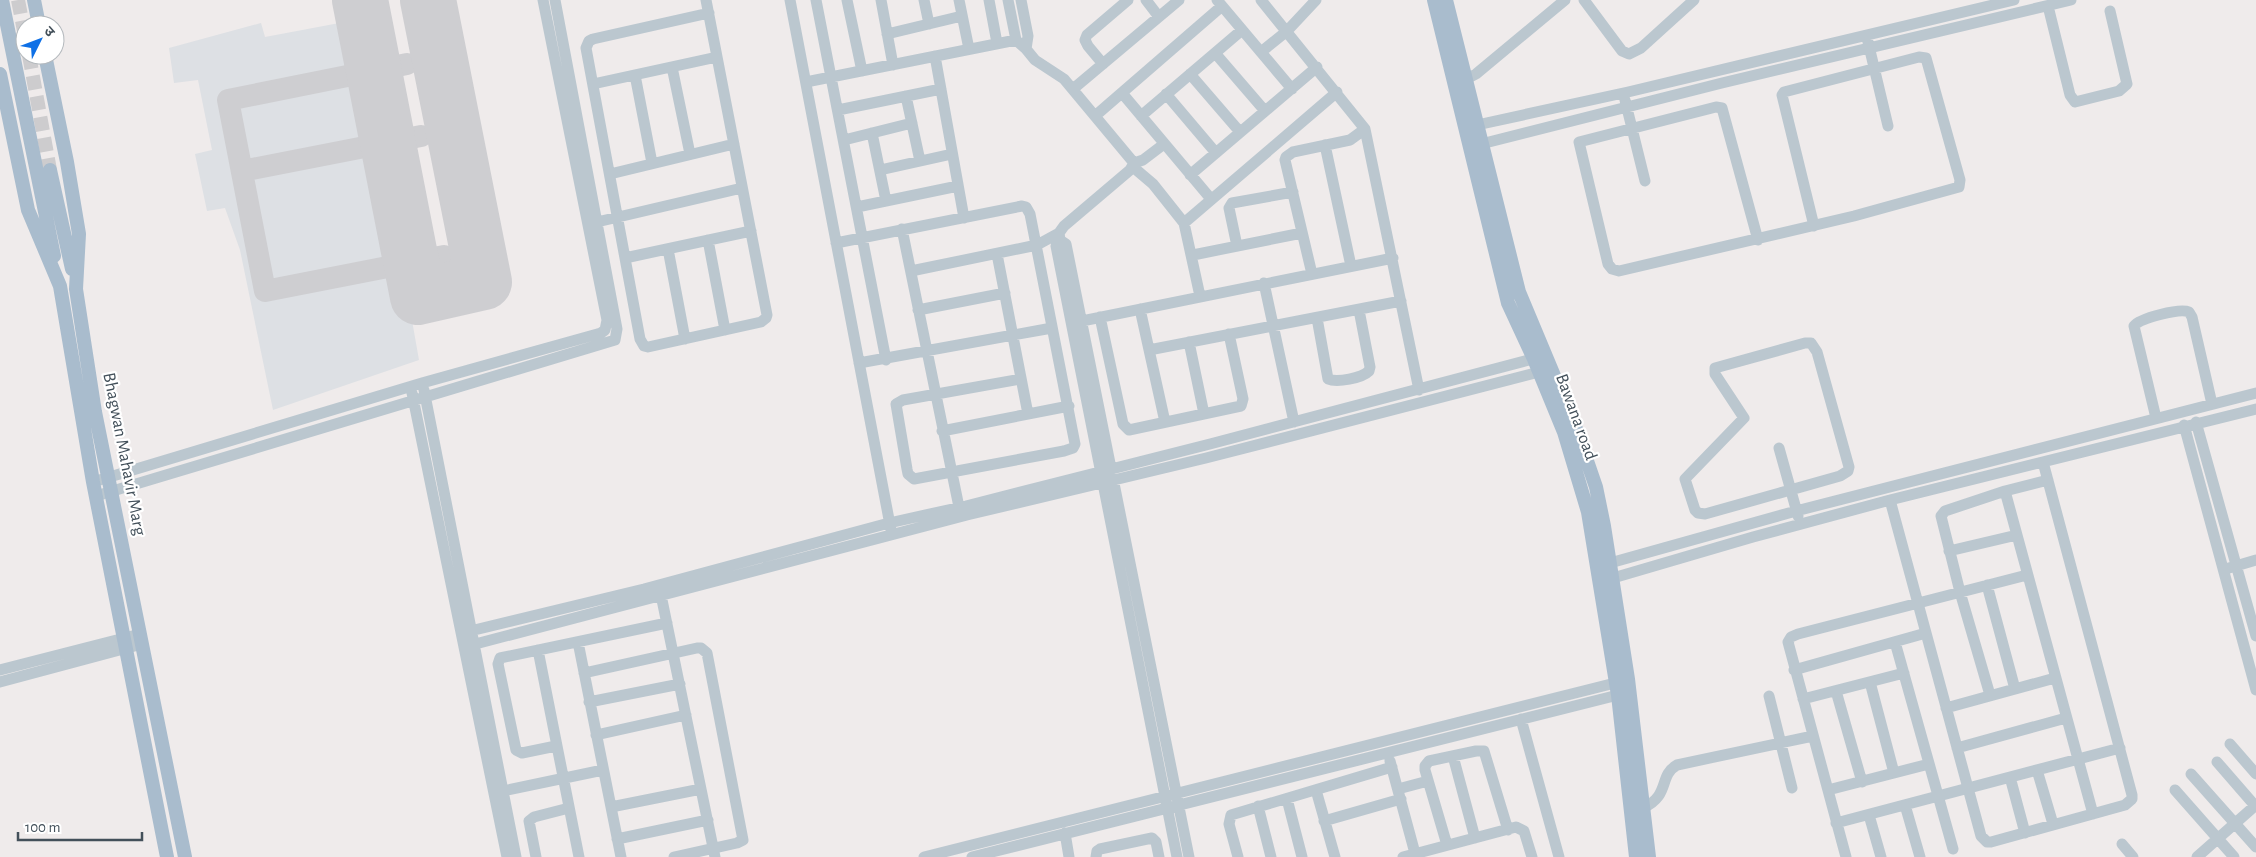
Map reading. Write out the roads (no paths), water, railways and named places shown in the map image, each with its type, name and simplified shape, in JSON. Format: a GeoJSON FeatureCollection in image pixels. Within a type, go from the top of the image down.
{"type":"FeatureCollection","features":[{"type":"Feature","properties":{"kind":"main road"},"geometry":{"type":"LineString","coordinates":[[2,0],[60,286]]}},
{"type":"Feature","properties":{"kind":"main road"},"geometry":{"type":"LineString","coordinates":[[34,0],[37,15]]}},
{"type":"Feature","properties":{"kind":"main road","name":"Bawana road"},"geometry":{"type":"LineString","coordinates":[[1434,0],[1477,126],[1519,292],[1588,512],[1616,689],[1636,857]]}},
{"type":"Feature","properties":{"kind":"main road","name":"Bawana road"},"geometry":{"type":"LineString","coordinates":[[1446,0],[1461,82],[1505,292],[1576,426],[1596,487],[1628,679],[1649,857]]}},
{"type":"Feature","properties":{"kind":"main road","name":"Bhagwan Mahavir Marg"},"geometry":{"type":"LineString","coordinates":[[47,65],[67,162],[79,234],[76,289],[95,412],[185,857]]}},
{"type":"Feature","properties":{"kind":"main road","name":"Bhagwan Mahavir Marg"},"geometry":{"type":"LineString","coordinates":[[0,74],[28,210],[60,286],[93,482],[166,857]]}},
{"type":"Feature","properties":{"kind":"main road"},"geometry":{"type":"LineString","coordinates":[[50,170],[76,289]]}},
{"type":"Feature","properties":{"kind":"street"},"geometry":{"type":"LineString","coordinates":[[96,496],[110,485],[422,383],[601,333],[607,325],[543,0]]}},
{"type":"Feature","properties":{"kind":"street"},"geometry":{"type":"LineString","coordinates":[[93,482],[110,485],[419,398],[615,340],[618,329],[555,0]]}},
{"type":"Feature","properties":{"kind":"street"},"geometry":{"type":"LineString","coordinates":[[706,0],[709,13],[742,188],[751,231],[766,318],[761,322],[648,347],[641,343],[586,48],[589,41],[709,13]]}},
{"type":"Feature","properties":{"kind":"street"},"geometry":{"type":"LineString","coordinates":[[790,0],[890,529]]}},
{"type":"Feature","properties":{"kind":"street"},"geometry":{"type":"LineString","coordinates":[[816,0],[886,360]]}},
{"type":"Feature","properties":{"kind":"street"},"geometry":{"type":"LineString","coordinates":[[847,0],[862,71]]}},
{"type":"Feature","properties":{"kind":"street"},"geometry":{"type":"LineString","coordinates":[[880,0],[893,65]]}},
{"type":"Feature","properties":{"kind":"street"},"geometry":{"type":"LineString","coordinates":[[924,0],[929,24]]}},
{"type":"Feature","properties":{"kind":"street"},"geometry":{"type":"LineString","coordinates":[[959,0],[969,49]]}},
{"type":"Feature","properties":{"kind":"street"},"geometry":{"type":"LineString","coordinates":[[989,0],[997,43]]}},
{"type":"Feature","properties":{"kind":"street"},"geometry":{"type":"LineString","coordinates":[[1008,0],[1016,40],[1035,60],[1058,73],[1073,89],[1133,165],[1153,184],[1184,223],[1193,255],[1200,296]]}},
{"type":"Feature","properties":{"kind":"street"},"geometry":{"type":"LineString","coordinates":[[1021,0],[1028,36],[1026,49]]}},
{"type":"Feature","properties":{"kind":"street"},"geometry":{"type":"LineString","coordinates":[[1103,64],[1085,40],[1087,35],[1128,0]]}},
{"type":"Feature","properties":{"kind":"street"},"geometry":{"type":"LineString","coordinates":[[1146,0],[1159,17]]}},
{"type":"Feature","properties":{"kind":"street"},"geometry":{"type":"LineString","coordinates":[[1073,89],[1179,0]]}},
{"type":"Feature","properties":{"kind":"street"},"geometry":{"type":"LineString","coordinates":[[1261,0],[1365,128],[1419,390]]}},
{"type":"Feature","properties":{"kind":"street"},"geometry":{"type":"LineString","coordinates":[[1261,52],[1287,31],[1316,0]]}},
{"type":"Feature","properties":{"kind":"street"},"geometry":{"type":"LineString","coordinates":[[1461,82],[1565,0]]}},
{"type":"Feature","properties":{"kind":"street"},"geometry":{"type":"LineString","coordinates":[[1584,0],[1622,51],[1629,54],[1641,48],[1694,0]]}},
{"type":"Feature","properties":{"kind":"street"},"geometry":{"type":"LineString","coordinates":[[1477,126],[2014,0]]}},
{"type":"Feature","properties":{"kind":"street"},"geometry":{"type":"LineString","coordinates":[[1482,144],[1627,107],[2071,0]]}},
{"type":"Feature","properties":{"kind":"street"},"geometry":{"type":"LineString","coordinates":[[1095,116],[1220,3],[1292,88]]}},
{"type":"Feature","properties":{"kind":"street"},"geometry":{"type":"LineString","coordinates":[[2048,6],[2070,95],[2075,102],[2119,91],[2127,84],[2110,11]]}},
{"type":"Feature","properties":{"kind":"street"},"geometry":{"type":"LineString","coordinates":[[887,34],[962,16]]}},
{"type":"Feature","properties":{"kind":"street"},"geometry":{"type":"LineString","coordinates":[[1141,116],[1242,30]]}},
{"type":"Feature","properties":{"kind":"street"},"geometry":{"type":"LineString","coordinates":[[1866,35],[1888,126]]}},
{"type":"Feature","properties":{"kind":"street"},"geometry":{"type":"LineString","coordinates":[[806,82],[1016,40]]}},
{"type":"Feature","properties":{"kind":"street"},"geometry":{"type":"LineString","coordinates":[[1215,53],[1265,111]]}},
{"type":"Feature","properties":{"kind":"street"},"geometry":{"type":"LineString","coordinates":[[593,84],[717,56]]}},
{"type":"Feature","properties":{"kind":"street"},"geometry":{"type":"LineString","coordinates":[[935,56],[964,218]]}},
{"type":"Feature","properties":{"kind":"street"},"geometry":{"type":"LineString","coordinates":[[1758,240],[1722,108],[1716,106],[1632,129],[1582,140],[1578,145],[1608,264],[1612,269],[1619,271],[1758,240],[1814,226],[1955,189],[1961,184],[1926,58],[1919,57],[1788,90],[1782,95],[1814,226]]}},
{"type":"Feature","properties":{"kind":"street"},"geometry":{"type":"LineString","coordinates":[[672,67],[690,154]]}},
{"type":"Feature","properties":{"kind":"street"},"geometry":{"type":"LineString","coordinates":[[1190,175],[1316,67]]}},
{"type":"Feature","properties":{"kind":"street"},"geometry":{"type":"LineString","coordinates":[[1190,74],[1240,132]]}},
{"type":"Feature","properties":{"kind":"street"},"geometry":{"type":"LineString","coordinates":[[635,75],[652,163]]}},
{"type":"Feature","properties":{"kind":"street"},"geometry":{"type":"LineString","coordinates":[[838,110],[941,89]]}},
{"type":"Feature","properties":{"kind":"street"},"geometry":{"type":"LineString","coordinates":[[1184,223],[1337,92]]}},
{"type":"Feature","properties":{"kind":"street"},"geometry":{"type":"LineString","coordinates":[[1122,93],[1211,199]]}},
{"type":"Feature","properties":{"kind":"street"},"geometry":{"type":"LineString","coordinates":[[1623,93],[1645,182]]}},
{"type":"Feature","properties":{"kind":"street"},"geometry":{"type":"LineString","coordinates":[[1166,94],[1216,152]]}},
{"type":"Feature","properties":{"kind":"street"},"geometry":{"type":"LineString","coordinates":[[906,96],[920,161]]}},
{"type":"Feature","properties":{"kind":"street"},"geometry":{"type":"LineString","coordinates":[[844,140],[912,123]]}},
{"type":"Feature","properties":{"kind":"street"},"geometry":{"type":"LineString","coordinates":[[1312,274],[1285,160],[1286,157],[1293,152],[1350,140],[1365,128]]}},
{"type":"Feature","properties":{"kind":"street"},"geometry":{"type":"LineString","coordinates":[[872,133],[886,201]]}},
{"type":"Feature","properties":{"kind":"street"},"geometry":{"type":"LineString","coordinates":[[610,174],[734,144]]}},
{"type":"Feature","properties":{"kind":"street"},"geometry":{"type":"LineString","coordinates":[[1164,144],[1144,160],[1133,165],[1068,222],[1056,246],[1100,471],[1109,482],[1190,857]]}},
{"type":"Feature","properties":{"kind":"street"},"geometry":{"type":"LineString","coordinates":[[1325,146],[1351,266]]}},
{"type":"Feature","properties":{"kind":"street"},"geometry":{"type":"LineString","coordinates":[[880,170],[952,154]]}},
{"type":"Feature","properties":{"kind":"street"},"geometry":{"type":"LineString","coordinates":[[857,207],[958,186]]}},
{"type":"Feature","properties":{"kind":"street"},"geometry":{"type":"LineString","coordinates":[[597,222],[742,188]]}},
{"type":"Feature","properties":{"kind":"street"},"geometry":{"type":"LineString","coordinates":[[1237,246],[1230,205],[1236,202],[1293,192]]}},
{"type":"Feature","properties":{"kind":"street"},"geometry":{"type":"LineString","coordinates":[[836,243],[863,236],[1026,207],[1030,214],[1076,444],[1069,450],[914,479],[908,474],[896,404],[903,400],[1021,379]]}},
{"type":"Feature","properties":{"kind":"street"},"geometry":{"type":"LineString","coordinates":[[902,229],[950,472],[959,507]]}},
{"type":"Feature","properties":{"kind":"street"},"geometry":{"type":"LineString","coordinates":[[625,258],[751,231]]}},
{"type":"Feature","properties":{"kind":"street"},"geometry":{"type":"LineString","coordinates":[[1193,255],[1302,233]]}},
{"type":"Feature","properties":{"kind":"street"},"geometry":{"type":"LineString","coordinates":[[910,271],[1037,245],[1060,237]]}},
{"type":"Feature","properties":{"kind":"street"},"geometry":{"type":"LineString","coordinates":[[1060,237],[1066,244],[1112,468],[1109,482],[1177,857]]}},
{"type":"Feature","properties":{"kind":"street"},"geometry":{"type":"LineString","coordinates":[[708,240],[725,330]]}},
{"type":"Feature","properties":{"kind":"street"},"geometry":{"type":"LineString","coordinates":[[668,249],[686,338]]}},
{"type":"Feature","properties":{"kind":"street"},"geometry":{"type":"LineString","coordinates":[[997,254],[1028,414]]}},
{"type":"Feature","properties":{"kind":"street"},"geometry":{"type":"LineString","coordinates":[[1082,321],[1393,258]]}},
{"type":"Feature","properties":{"kind":"street"},"geometry":{"type":"LineString","coordinates":[[1264,284],[1294,422]]}},
{"type":"Feature","properties":{"kind":"street"},"geometry":{"type":"LineString","coordinates":[[918,310],[1005,293]]}},
{"type":"Feature","properties":{"kind":"street"},"geometry":{"type":"LineString","coordinates":[[1149,350],[1401,301]]}},
{"type":"Feature","properties":{"kind":"street"},"geometry":{"type":"LineString","coordinates":[[1140,309],[1165,422]]}},
{"type":"Feature","properties":{"kind":"street"},"geometry":{"type":"LineString","coordinates":[[1317,318],[1328,378],[1335,380],[1363,376],[1369,371],[1370,367],[1359,310]]}},
{"type":"Feature","properties":{"kind":"street"},"geometry":{"type":"LineString","coordinates":[[2156,418],[2134,326],[2140,321],[2181,310],[2189,312],[2192,317],[2212,404]]}},
{"type":"Feature","properties":{"kind":"street"},"geometry":{"type":"LineString","coordinates":[[1100,317],[1123,424],[1129,430],[1237,408],[1243,403],[1229,334]]}},
{"type":"Feature","properties":{"kind":"street"},"geometry":{"type":"LineString","coordinates":[[859,363],[886,360],[1052,328]]}},
{"type":"Feature","properties":{"kind":"street"},"geometry":{"type":"LineString","coordinates":[[1188,342],[1204,414]]}},
{"type":"Feature","properties":{"kind":"street"},"geometry":{"type":"LineString","coordinates":[[1810,343],[1817,352],[1849,467],[1848,471],[1840,476],[1790,489],[1701,514],[1695,510],[1685,479],[1744,418],[1715,374],[1715,368],[1810,343]]}},
{"type":"Feature","properties":{"kind":"street"},"geometry":{"type":"LineString","coordinates":[[469,646],[662,595],[959,507],[1419,390],[1543,364]]}},
{"type":"Feature","properties":{"kind":"street"},"geometry":{"type":"LineString","coordinates":[[467,632],[890,529],[1109,482],[1543,364]]}},
{"type":"Feature","properties":{"kind":"street"},"geometry":{"type":"LineString","coordinates":[[422,383],[419,398],[467,632],[507,857]]}},
{"type":"Feature","properties":{"kind":"street"},"geometry":{"type":"LineString","coordinates":[[411,388],[419,398]]}},
{"type":"Feature","properties":{"kind":"street"},"geometry":{"type":"LineString","coordinates":[[1610,563],[1796,511],[2256,393]]}},
{"type":"Feature","properties":{"kind":"street"},"geometry":{"type":"LineString","coordinates":[[942,431],[1068,406]]}},
{"type":"Feature","properties":{"kind":"street"},"geometry":{"type":"LineString","coordinates":[[1612,578],[1890,500],[2196,422],[2256,409]]}},
{"type":"Feature","properties":{"kind":"street"},"geometry":{"type":"LineString","coordinates":[[2196,422],[2256,636]]}},
{"type":"Feature","properties":{"kind":"street"},"geometry":{"type":"LineString","coordinates":[[2184,425],[2256,690]]}},
{"type":"Feature","properties":{"kind":"street"},"geometry":{"type":"LineString","coordinates":[[1779,448],[1800,524]]}},
{"type":"Feature","properties":{"kind":"street"},"geometry":{"type":"LineString","coordinates":[[1890,500],[1968,788],[1984,840],[1991,842],[2125,805],[2132,799],[2132,790],[2043,462]]}},
{"type":"Feature","properties":{"kind":"street"},"geometry":{"type":"LineString","coordinates":[[1990,695],[1941,521],[1942,513],[2005,491],[2048,480]]}},
{"type":"Feature","properties":{"kind":"street"},"geometry":{"type":"LineString","coordinates":[[2005,491],[2093,814]]}},
{"type":"Feature","properties":{"kind":"street"},"geometry":{"type":"LineString","coordinates":[[1949,551],[2017,535]]}},
{"type":"Feature","properties":{"kind":"street"},"geometry":{"type":"LineString","coordinates":[[2222,570],[2256,560]]}},
{"type":"Feature","properties":{"kind":"street"},"geometry":{"type":"LineString","coordinates":[[1846,857],[1788,642],[1798,634],[2027,574]]}},
{"type":"Feature","properties":{"kind":"street"},"geometry":{"type":"LineString","coordinates":[[1987,585],[2015,689]]}},
{"type":"Feature","properties":{"kind":"street"},"geometry":{"type":"LineString","coordinates":[[662,595],[715,853]]}},
{"type":"Feature","properties":{"kind":"street"},"geometry":{"type":"LineString","coordinates":[[556,746],[522,753],[516,750],[498,664],[500,658],[667,623]]}},
{"type":"Feature","properties":{"kind":"street"},"geometry":{"type":"LineString","coordinates":[[1794,670],[1926,633]]}},
{"type":"Feature","properties":{"kind":"street"},"geometry":{"type":"LineString","coordinates":[[0,682],[141,639]]}},
{"type":"Feature","properties":{"kind":"street"},"geometry":{"type":"LineString","coordinates":[[578,642],[621,857]]}},
{"type":"Feature","properties":{"kind":"street"},"geometry":{"type":"LineString","coordinates":[[1895,642],[1953,849]]}},
{"type":"Feature","properties":{"kind":"street"},"geometry":{"type":"LineString","coordinates":[[0,670],[125,644]]}},
{"type":"Feature","properties":{"kind":"street"},"geometry":{"type":"LineString","coordinates":[[469,646],[503,790],[516,857]]}},
{"type":"Feature","properties":{"kind":"street"},"geometry":{"type":"LineString","coordinates":[[584,673],[702,648],[707,653],[743,836],[740,842],[715,853],[674,857]]}},
{"type":"Feature","properties":{"kind":"street"},"geometry":{"type":"LineString","coordinates":[[538,650],[578,857]]}},
{"type":"Feature","properties":{"kind":"street"},"geometry":{"type":"LineString","coordinates":[[1803,699],[1904,673]]}},
{"type":"Feature","properties":{"kind":"street"},"geometry":{"type":"LineString","coordinates":[[1946,708],[2055,678]]}},
{"type":"Feature","properties":{"kind":"street"},"geometry":{"type":"LineString","coordinates":[[1870,682],[1894,773]]}},
{"type":"Feature","properties":{"kind":"street"},"geometry":{"type":"LineString","coordinates":[[590,702],[680,684]]}},
{"type":"Feature","properties":{"kind":"street"},"geometry":{"type":"LineString","coordinates":[[924,857],[959,853],[1165,795],[1178,798],[1387,752],[1521,719],[1616,689]]}},
{"type":"Feature","properties":{"kind":"street"},"geometry":{"type":"LineString","coordinates":[[972,857],[1167,807],[1178,798],[1616,689]]}},
{"type":"Feature","properties":{"kind":"street"},"geometry":{"type":"LineString","coordinates":[[1836,691],[1862,782]]}},
{"type":"Feature","properties":{"kind":"street"},"geometry":{"type":"LineString","coordinates":[[1769,696],[1792,788]]}},
{"type":"Feature","properties":{"kind":"street"},"geometry":{"type":"LineString","coordinates":[[596,735],[686,715]]}},
{"type":"Feature","properties":{"kind":"street"},"geometry":{"type":"LineString","coordinates":[[1957,748],[2066,718]]}},
{"type":"Feature","properties":{"kind":"street"},"geometry":{"type":"LineString","coordinates":[[1521,719],[1560,857]]}},
{"type":"Feature","properties":{"kind":"street"},"geometry":{"type":"LineString","coordinates":[[1643,808],[1656,801],[1669,772],[1677,765],[1813,736]]}},
{"type":"Feature","properties":{"kind":"street"},"geometry":{"type":"LineString","coordinates":[[2230,744],[2256,774]]}},
{"type":"Feature","properties":{"kind":"street"},"geometry":{"type":"LineString","coordinates":[[1836,823],[2120,748]]}},
{"type":"Feature","properties":{"kind":"street"},"geometry":{"type":"LineString","coordinates":[[1447,845],[1425,770],[1426,763],[1452,756],[1480,750],[1486,754],[1508,830]]}},
{"type":"Feature","properties":{"kind":"street"},"geometry":{"type":"LineString","coordinates":[[1387,752],[1416,855]]}},
{"type":"Feature","properties":{"kind":"street"},"geometry":{"type":"LineString","coordinates":[[1452,756],[1475,838]]}},
{"type":"Feature","properties":{"kind":"street"},"geometry":{"type":"LineString","coordinates":[[2197,857],[2256,806],[2217,762]]}},
{"type":"Feature","properties":{"kind":"street"},"geometry":{"type":"LineString","coordinates":[[1828,790],[1929,764]]}},
{"type":"Feature","properties":{"kind":"street"},"geometry":{"type":"LineString","coordinates":[[1238,857],[1229,818],[1235,813],[1392,767]]}},
{"type":"Feature","properties":{"kind":"street"},"geometry":{"type":"LineString","coordinates":[[503,790],[603,770]]}},
{"type":"Feature","properties":{"kind":"street"},"geometry":{"type":"LineString","coordinates":[[2037,770],[2053,824]]}},
{"type":"Feature","properties":{"kind":"street"},"geometry":{"type":"LineString","coordinates":[[2191,774],[2256,847]]}},
{"type":"Feature","properties":{"kind":"street"},"geometry":{"type":"LineString","coordinates":[[2010,777],[2025,833]]}},
{"type":"Feature","properties":{"kind":"street"},"geometry":{"type":"LineString","coordinates":[[1324,821],[1400,794],[1428,781]]}},
{"type":"Feature","properties":{"kind":"street"},"geometry":{"type":"LineString","coordinates":[[611,807],[701,789]]}},
{"type":"Feature","properties":{"kind":"street"},"geometry":{"type":"LineString","coordinates":[[1316,790],[1335,857]]}},
{"type":"Feature","properties":{"kind":"street"},"geometry":{"type":"LineString","coordinates":[[2175,790],[2234,857]]}},
{"type":"Feature","properties":{"kind":"street"},"geometry":{"type":"LineString","coordinates":[[1287,798],[1302,857]]}},
{"type":"Feature","properties":{"kind":"street"},"geometry":{"type":"LineString","coordinates":[[1905,805],[1920,857]]}},
{"type":"Feature","properties":{"kind":"street"},"geometry":{"type":"LineString","coordinates":[[1258,806],[1271,857]]}},
{"type":"Feature","properties":{"kind":"street"},"geometry":{"type":"LineString","coordinates":[[536,857],[529,821],[534,817],[569,808]]}},
{"type":"Feature","properties":{"kind":"street"},"geometry":{"type":"LineString","coordinates":[[1868,814],[1881,857]]}},
{"type":"Feature","properties":{"kind":"street"},"geometry":{"type":"LineString","coordinates":[[617,839],[708,820]]}},
{"type":"Feature","properties":{"kind":"street"},"geometry":{"type":"LineString","coordinates":[[1403,857],[1516,827],[1524,831],[1532,857]]}},
{"type":"Feature","properties":{"kind":"street"},"geometry":{"type":"LineString","coordinates":[[1065,833],[1069,857]]}},
{"type":"Feature","properties":{"kind":"street"},"geometry":{"type":"LineString","coordinates":[[1096,857],[1097,851],[1100,849],[1152,838],[1156,842],[1159,857]]}},
{"type":"Feature","properties":{"kind":"street"},"geometry":{"type":"LineString","coordinates":[[2122,844],[2133,857]]}},
{"type":"Feature","properties":{"kind":"tunnel"},"geometry":{"type":"LineString","coordinates":[[18,0],[21,15]]}},
{"type":"Feature","properties":{"kind":"tunnel"},"geometry":{"type":"LineString","coordinates":[[31,65],[50,170]]}}]}
